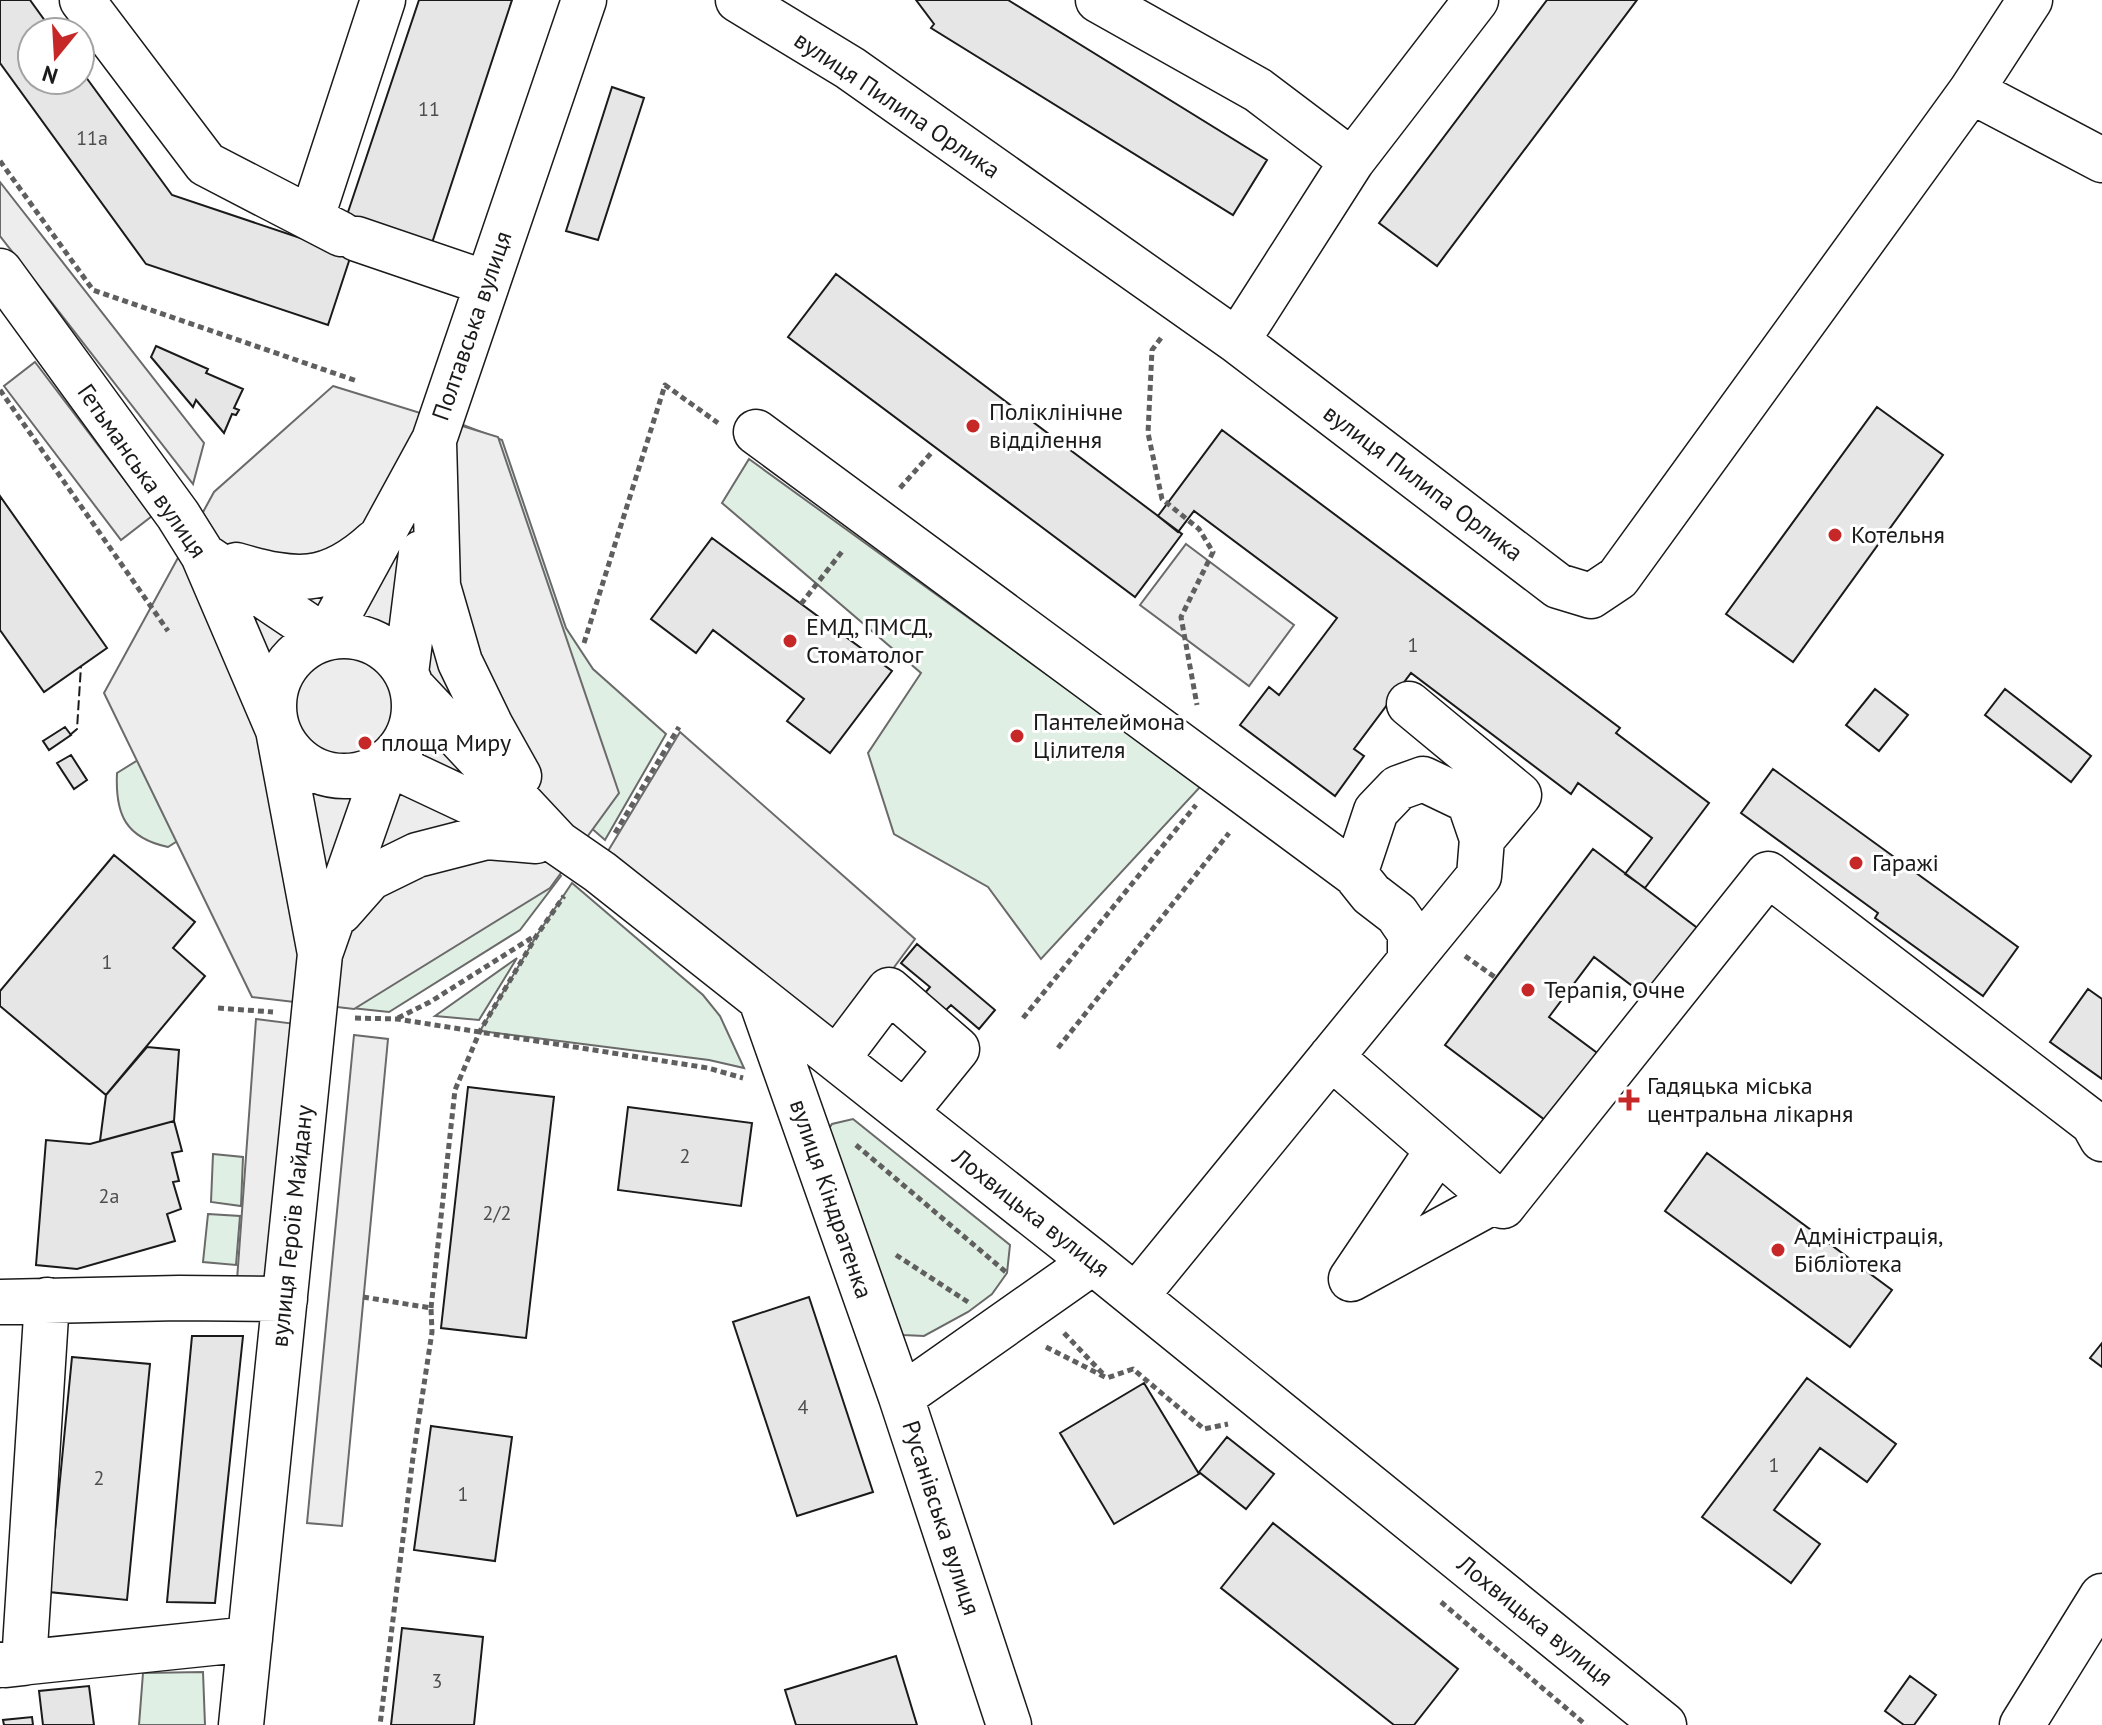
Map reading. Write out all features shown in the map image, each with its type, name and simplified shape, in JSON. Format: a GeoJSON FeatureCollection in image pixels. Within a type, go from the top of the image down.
{"type":"FeatureCollection","features":[{"type":"Feature","properties":{"kind":"street"},"geometry":{"type":"LineString","coordinates":[[82,0],[206,164],[337,230],[486,283]]}},
{"type":"Feature","properties":{"kind":"street"},"geometry":{"type":"LineString","coordinates":[[337,230],[383,0]]}},
{"type":"Feature","properties":{"kind":"street","name":"Полтавська вулиця"},"geometry":{"type":"LineString","coordinates":[[326,638],[434,440],[584,0]]}},
{"type":"Feature","properties":{"kind":"street","name":"вулиця Пилипа Орлика"},"geometry":{"type":"LineString","coordinates":[[738,0],[850,68],[1237,341],[1558,586],[1591,596],[1618,578],[1971,91],[2030,0]]}},
{"type":"Feature","properties":{"kind":"street"},"geometry":{"type":"LineString","coordinates":[[1098,0],[1258,90],[1352,161]]}},
{"type":"Feature","properties":{"kind":"street"},"geometry":{"type":"LineString","coordinates":[[1237,341],[1352,161],[1476,0]]}},
{"type":"Feature","properties":{"kind":"street"},"geometry":{"type":"LineString","coordinates":[[1971,91],[2102,160]]}},
{"type":"Feature","properties":{"kind":"street","name":"Гетьманська вулиця"},"geometry":{"type":"LineString","coordinates":[[3,282],[178,515],[203,555],[278,730]]}},
{"type":"Feature","properties":{"kind":"street"},"geometry":{"type":"LineString","coordinates":[[756,432],[1204,784],[1355,874],[1371,894],[1397,914],[1410,933],[1410,960]]}},
{"type":"Feature","properties":{"kind":"street"},"geometry":{"type":"LineString","coordinates":[[410,680],[392,654],[372,642],[349,636],[326,638],[306,646],[290,660],[279,678],[273,698],[278,730],[294,756],[311,769],[329,776],[349,777],[369,773],[387,763],[401,748],[411,729],[415,709],[410,680],[434,440]]}},
{"type":"Feature","properties":{"kind":"street"},"geometry":{"type":"LineString","coordinates":[[434,440],[438,586],[460,662],[491,726],[558,843]]}},
{"type":"Feature","properties":{"kind":"street"},"geometry":{"type":"LineString","coordinates":[[203,555],[265,573],[315,578],[337,571],[361,555],[381,536]]}},
{"type":"Feature","properties":{"kind":"street"},"geometry":{"type":"LineString","coordinates":[[203,555],[326,638]]}},
{"type":"Feature","properties":{"kind":"street","name":"Лохвицька вулиця"},"geometry":{"type":"LineString","coordinates":[[410,680],[558,843],[591,865],[1136,1296],[1664,1725]]}},
{"type":"Feature","properties":{"kind":"street"},"geometry":{"type":"LineString","coordinates":[[1409,704],[1519,795],[1482,839]]}},
{"type":"Feature","properties":{"kind":"street","name":"вулиця Героїв Майдану"},"geometry":{"type":"LineString","coordinates":[[241,1725],[320,954],[278,730]]}},
{"type":"Feature","properties":{"kind":"street"},"geometry":{"type":"LineString","coordinates":[[387,763],[558,843]]}},
{"type":"Feature","properties":{"kind":"street"},"geometry":{"type":"LineString","coordinates":[[320,954],[387,763]]}},
{"type":"Feature","properties":{"kind":"street"},"geometry":{"type":"LineString","coordinates":[[1136,1296],[1479,876],[1482,839],[1469,801],[1423,779],[1398,788],[1376,811],[1355,874]]}},
{"type":"Feature","properties":{"kind":"street"},"geometry":{"type":"LineString","coordinates":[[320,954],[341,908],[370,878],[417,855],[487,837],[558,843]]}},
{"type":"Feature","properties":{"kind":"street"},"geometry":{"type":"LineString","coordinates":[[1331,1057],[1503,1206],[1768,874],[2093,1123],[2102,1139]]}},
{"type":"Feature","properties":{"kind":"street"},"geometry":{"type":"LineString","coordinates":[[837,1059],[889,990],[957,1049],[905,1113]]}},
{"type":"Feature","properties":{"kind":"street","name":"вулиця Кіндратенка"},"geometry":{"type":"LineString","coordinates":[[761,1000],[901,1397]]}},
{"type":"Feature","properties":{"kind":"street"},"geometry":{"type":"LineString","coordinates":[[1438,1150],[1351,1279],[1496,1200]]}},
{"type":"Feature","properties":{"kind":"street","name":"Русанівська вулиця"},"geometry":{"type":"LineString","coordinates":[[1009,1725],[901,1397],[1093,1262]]}},
{"type":"Feature","properties":{"kind":"street"},"geometry":{"type":"LineString","coordinates":[[0,1302],[285,1299]]}},
{"type":"Feature","properties":{"kind":"street"},"geometry":{"type":"LineString","coordinates":[[47,1300],[12,1664],[250,1639]]}},
{"type":"Feature","properties":{"kind":"street"},"geometry":{"type":"LineString","coordinates":[[2022,1725],[2102,1596]]}},
{"type":"Feature","properties":{"kind":"path"},"geometry":{"type":"LineString","coordinates":[[0,161],[93,290],[357,381]]}},
{"type":"Feature","properties":{"kind":"path"},"geometry":{"type":"LineString","coordinates":[[1023,1018],[1204,784],[1181,617],[1213,552],[1199,529],[1162,499],[1148,433],[1152,350],[1185,305]]}},
{"type":"Feature","properties":{"kind":"path"},"geometry":{"type":"LineString","coordinates":[[0,390],[168,631]]}},
{"type":"Feature","properties":{"kind":"path"},"geometry":{"type":"LineString","coordinates":[[801,604],[845,548]]}},
{"type":"Feature","properties":{"kind":"path"},"geometry":{"type":"LineString","coordinates":[[609,844],[679,727]]}},
{"type":"Feature","properties":{"kind":"path"},"geometry":{"type":"LineString","coordinates":[[1058,1048],[1234,827]]}},
{"type":"Feature","properties":{"kind":"path"},"geometry":{"type":"LineString","coordinates":[[380,1725],[413,1457],[432,1332],[431,1308],[455,1090],[480,1031],[572,883]]}},
{"type":"Feature","properties":{"kind":"path"},"geometry":{"type":"LineString","coordinates":[[397,1019],[430,1002],[537,935]]}},
{"type":"Feature","properties":{"kind":"path"},"geometry":{"type":"LineString","coordinates":[[218,1008],[284,1013]]}},
{"type":"Feature","properties":{"kind":"path"},"geometry":{"type":"LineString","coordinates":[[340,1018],[397,1019],[708,1068],[794,1093]]}},
{"type":"Feature","properties":{"kind":"path"},"geometry":{"type":"LineString","coordinates":[[740,1077],[746,1091]]}},
{"type":"Feature","properties":{"kind":"path"},"geometry":{"type":"LineString","coordinates":[[855,1144],[1007,1273],[1020,1314],[1107,1378]]}},
{"type":"Feature","properties":{"kind":"path"},"geometry":{"type":"LineString","coordinates":[[838,1219],[1020,1314],[1107,1378]]}},
{"type":"Feature","properties":{"kind":"path"},"geometry":{"type":"LineString","coordinates":[[363,1297],[431,1308]]}},
{"type":"Feature","properties":{"kind":"path"},"geometry":{"type":"LineString","coordinates":[[1107,1378],[1133,1369],[1204,1429],[1229,1424]]}},
{"type":"Feature","properties":{"kind":"path"},"geometry":{"type":"LineString","coordinates":[[1432,1594],[1586,1725]]}},
{"type":"Feature","properties":{"kind":"green space"},"geometry":{"type":"Polygon","coordinates":[[[458,423],[502,440],[566,628],[593,669],[666,734],[605,840],[574,813],[458,423]]]}},
{"type":"Feature","properties":{"kind":"green space"},"geometry":{"type":"Polygon","coordinates":[[[749,459],[1201,786],[1041,959],[988,887],[894,834],[868,753],[921,673],[722,503],[749,459]]]}},
{"type":"Feature","properties":{"kind":"green space"},"geometry":{"type":"Polygon","coordinates":[[[138,760],[190,833],[168,847],[142,838],[133,831],[121,812],[117,773],[138,760]]]}},
{"type":"Feature","properties":{"kind":"green space"},"geometry":{"type":"Polygon","coordinates":[[[543,863],[561,876],[520,930],[389,1012],[342,1007],[543,863]]]}},
{"type":"Feature","properties":{"kind":"green space"},"geometry":{"type":"Polygon","coordinates":[[[572,883],[703,995],[720,1016],[744,1068],[709,1060],[480,1031],[572,883]]]}},
{"type":"Feature","properties":{"kind":"green space"},"geometry":{"type":"Polygon","coordinates":[[[517,958],[479,1020],[435,1016],[517,958]]]}},
{"type":"Feature","properties":{"kind":"green space"},"geometry":{"type":"Polygon","coordinates":[[[853,1119],[1010,1245],[1007,1273],[992,1294],[968,1312],[924,1336],[903,1335],[886,1319],[819,1143],[832,1124],[853,1119]]]}},
{"type":"Feature","properties":{"kind":"green space"},"geometry":{"type":"Polygon","coordinates":[[[213,1154],[243,1157],[241,1206],[211,1202],[213,1154]]]}},
{"type":"Feature","properties":{"kind":"green space"},"geometry":{"type":"Polygon","coordinates":[[[208,1214],[240,1216],[236,1265],[203,1262],[208,1214]]]}},
{"type":"Feature","properties":{"kind":"green space"},"geometry":{"type":"Polygon","coordinates":[[[203,1672],[205,1725],[139,1725],[143,1673],[203,1672]]]}},
{"type":"Feature","properties":{"kind":"shaded area"},"geometry":{"type":"Polygon","coordinates":[[[0,182],[204,443],[193,484],[0,236],[0,182]]]}},
{"type":"Feature","properties":{"kind":"shaded area"},"geometry":{"type":"Polygon","coordinates":[[[35,362],[152,516],[121,540],[4,386],[35,362]]]}},
{"type":"Feature","properties":{"kind":"shaded area","name":"площа Миру"},"geometry":{"type":"Polygon","coordinates":[[[333,386],[498,437],[619,793],[550,888],[354,1009],[252,997],[104,693],[214,492],[333,386]]]}},
{"type":"Feature","properties":{"kind":"shaded area"},"geometry":{"type":"Polygon","coordinates":[[[1186,544],[1294,625],[1249,686],[1140,605],[1186,544]]]}},
{"type":"Feature","properties":{"kind":"shaded area"},"geometry":{"type":"Polygon","coordinates":[[[680,732],[915,939],[838,1043],[605,856],[680,732]]]}},
{"type":"Feature","properties":{"kind":"shaded area"},"geometry":{"type":"Polygon","coordinates":[[[256,1019],[296,1024],[271,1280],[237,1280],[256,1019]]]}},
{"type":"Feature","properties":{"kind":"shaded area"},"geometry":{"type":"Polygon","coordinates":[[[354,1035],[388,1039],[342,1526],[307,1523],[354,1035]]]}},
{"type":"Feature","properties":{"kind":"building"},"geometry":{"type":"Polygon","coordinates":[[[0,0],[30,0],[42,16],[16,16],[16,85],[0,63],[0,0]]]}},
{"type":"Feature","properties":{"kind":"building"},"geometry":{"type":"Polygon","coordinates":[[[419,0],[512,0],[431,246],[346,218],[419,0]]]}},
{"type":"Feature","properties":{"kind":"building"},"geometry":{"type":"Polygon","coordinates":[[[916,0],[1008,0],[1267,160],[1233,215],[931,28],[934,24],[916,0]]]}},
{"type":"Feature","properties":{"kind":"building"},"geometry":{"type":"Polygon","coordinates":[[[1547,0],[1637,0],[1437,266],[1379,223],[1547,0]]]}},
{"type":"Feature","properties":{"kind":"building"},"geometry":{"type":"Polygon","coordinates":[[[612,87],[644,98],[598,240],[566,231],[612,87]]]}},
{"type":"Feature","properties":{"kind":"building"},"geometry":{"type":"Polygon","coordinates":[[[96,91],[172,195],[351,255],[328,325],[146,264],[24,96],[96,96],[96,91]]]}},
{"type":"Feature","properties":{"kind":"building","name":"Поліклінічне відділення"},"geometry":{"type":"Polygon","coordinates":[[[836,274],[1182,534],[1135,597],[788,337],[836,274]]]}},
{"type":"Feature","properties":{"kind":"building"},"geometry":{"type":"Polygon","coordinates":[[[156,346],[208,369],[206,373],[243,389],[234,408],[239,410],[236,415],[232,414],[224,433],[196,400],[193,407],[151,357],[156,346]]]}},
{"type":"Feature","properties":{"kind":"building","name":"Котельня"},"geometry":{"type":"Polygon","coordinates":[[[1877,407],[1943,455],[1793,662],[1726,614],[1877,407]]]}},
{"type":"Feature","properties":{"kind":"building"},"geometry":{"type":"Polygon","coordinates":[[[1222,430],[1620,728],[1616,733],[1709,803],[1645,888],[1625,874],[1652,838],[1578,783],[1571,794],[1411,673],[1354,749],[1364,756],[1335,796],[1240,725],[1269,687],[1279,695],[1337,618],[1194,511],[1178,532],[1158,516],[1222,430]]]}},
{"type":"Feature","properties":{"kind":"building"},"geometry":{"type":"Polygon","coordinates":[[[0,496],[107,648],[44,692],[0,630],[0,496]]]}},
{"type":"Feature","properties":{"kind":"building","name":"ЕМД, ПМСД, Стоматолог"},"geometry":{"type":"Polygon","coordinates":[[[712,538],[892,671],[830,753],[787,721],[804,699],[713,630],[696,653],[651,619],[712,538]]]}},
{"type":"Feature","properties":{"kind":"building"},"geometry":{"type":"Polygon","coordinates":[[[1875,689],[1908,715],[1879,751],[1846,725],[1875,689]]]}},
{"type":"Feature","properties":{"kind":"building"},"geometry":{"type":"Polygon","coordinates":[[[2005,689],[2091,756],[2071,782],[1985,715],[2005,689]]]}},
{"type":"Feature","properties":{"kind":"building"},"geometry":{"type":"Polygon","coordinates":[[[65,727],[71,735],[49,750],[43,741],[65,727]]]}},
{"type":"Feature","properties":{"kind":"building"},"geometry":{"type":"Polygon","coordinates":[[[71,755],[87,780],[74,789],[57,763],[71,755]]]}},
{"type":"Feature","properties":{"kind":"building","name":"Гаражі"},"geometry":{"type":"Polygon","coordinates":[[[1773,769],[2018,947],[1983,996],[1875,918],[1878,913],[1741,813],[1773,769]]]}},
{"type":"Feature","properties":{"kind":"building","name":"Терапія, Очне"},"geometry":{"type":"Polygon","coordinates":[[[1593,849],[1704,933],[1652,1001],[1594,957],[1549,1017],[1608,1061],[1557,1129],[1445,1045],[1593,849]]]}},
{"type":"Feature","properties":{"kind":"building"},"geometry":{"type":"Polygon","coordinates":[[[114,855],[195,922],[173,948],[205,976],[106,1095],[0,1006],[0,991],[114,855]]]}},
{"type":"Feature","properties":{"kind":"building"},"geometry":{"type":"Polygon","coordinates":[[[917,944],[995,1010],[979,1029],[951,1005],[945,1011],[924,994],[930,987],[901,963],[917,944]]]}},
{"type":"Feature","properties":{"kind":"building"},"geometry":{"type":"Polygon","coordinates":[[[2088,989],[2102,999],[2102,1079],[2050,1042],[2088,989]]]}},
{"type":"Feature","properties":{"kind":"building"},"geometry":{"type":"Polygon","coordinates":[[[147,1047],[179,1050],[174,1121],[100,1141],[106,1095],[147,1047]]]}},
{"type":"Feature","properties":{"kind":"building"},"geometry":{"type":"Polygon","coordinates":[[[468,1087],[554,1097],[526,1338],[441,1328],[468,1087]]]}},
{"type":"Feature","properties":{"kind":"building"},"geometry":{"type":"Polygon","coordinates":[[[628,1107],[752,1123],[741,1206],[618,1190],[628,1107]]]}},
{"type":"Feature","properties":{"kind":"building"},"geometry":{"type":"Polygon","coordinates":[[[174,1121],[182,1151],[172,1153],[179,1181],[173,1182],[181,1209],[167,1214],[175,1241],[77,1269],[36,1265],[46,1140],[90,1144],[174,1121]]]}},
{"type":"Feature","properties":{"kind":"building","name":"Адміністрація, Бібліотека"},"geometry":{"type":"Polygon","coordinates":[[[1707,1153],[1892,1290],[1850,1347],[1665,1211],[1707,1153]]]}},
{"type":"Feature","properties":{"kind":"building"},"geometry":{"type":"Polygon","coordinates":[[[809,1297],[873,1492],[797,1516],[733,1322],[809,1297]]]}},
{"type":"Feature","properties":{"kind":"building"},"geometry":{"type":"Polygon","coordinates":[[[192,1336],[243,1336],[215,1603],[167,1602],[192,1336]]]}},
{"type":"Feature","properties":{"kind":"building"},"geometry":{"type":"Polygon","coordinates":[[[2102,1343],[2102,1367],[2090,1358],[2102,1343]]]}},
{"type":"Feature","properties":{"kind":"building"},"geometry":{"type":"Polygon","coordinates":[[[72,1357],[150,1364],[127,1600],[49,1592],[72,1357]]]}},
{"type":"Feature","properties":{"kind":"building"},"geometry":{"type":"Polygon","coordinates":[[[1807,1378],[1896,1444],[1867,1482],[1820,1448],[1774,1510],[1820,1544],[1791,1583],[1702,1517],[1807,1378]]]}},
{"type":"Feature","properties":{"kind":"building"},"geometry":{"type":"Polygon","coordinates":[[[1144,1383],[1199,1474],[1114,1524],[1060,1433],[1144,1383]]]}},
{"type":"Feature","properties":{"kind":"building"},"geometry":{"type":"Polygon","coordinates":[[[431,1426],[512,1437],[495,1561],[414,1550],[431,1426]]]}},
{"type":"Feature","properties":{"kind":"building"},"geometry":{"type":"Polygon","coordinates":[[[1227,1437],[1274,1474],[1246,1509],[1199,1472],[1227,1437]]]}},
{"type":"Feature","properties":{"kind":"building"},"geometry":{"type":"Polygon","coordinates":[[[1273,1523],[1458,1669],[1414,1725],[1394,1725],[1221,1588],[1273,1523]]]}},
{"type":"Feature","properties":{"kind":"building"},"geometry":{"type":"Polygon","coordinates":[[[402,1628],[483,1637],[474,1725],[391,1725],[402,1628]]]}},
{"type":"Feature","properties":{"kind":"building"},"geometry":{"type":"Polygon","coordinates":[[[896,1656],[917,1725],[796,1725],[785,1690],[896,1656]]]}},
{"type":"Feature","properties":{"kind":"building"},"geometry":{"type":"Polygon","coordinates":[[[1910,1676],[1936,1695],[1914,1725],[1904,1725],[1885,1711],[1910,1676]]]}},
{"type":"Feature","properties":{"kind":"building"},"geometry":{"type":"Polygon","coordinates":[[[89,1686],[94,1725],[43,1725],[39,1691],[89,1686]]]}},
{"type":"Feature","properties":{"kind":"building"},"geometry":{"type":"Polygon","coordinates":[[[32,1717],[33,1725],[4,1725],[3,1720],[32,1717]]]}},
{"type":"Feature","properties":{"kind":"fence"},"geometry":{"type":"LineString","coordinates":[[70,735],[77,729],[81,666]]}},
{"type":"Feature","properties":{"kind":"place","name":"Поліклінічне відділення"},"geometry":{"type":"Point","coordinates":[973,426]}},
{"type":"Feature","properties":{"kind":"place","name":"Котельня"},"geometry":{"type":"Point","coordinates":[1835,535]}},
{"type":"Feature","properties":{"kind":"place","name":"ЕМД, ПМСД, Стоматолог"},"geometry":{"type":"Point","coordinates":[790,641]}},
{"type":"Feature","properties":{"kind":"place","name":"Пантелеймона Цілителя"},"geometry":{"type":"Point","coordinates":[1017,736]}},
{"type":"Feature","properties":{"kind":"place","name":"площа Миру"},"geometry":{"type":"Point","coordinates":[365,743]}},
{"type":"Feature","properties":{"kind":"place","name":"Гаражі"},"geometry":{"type":"Point","coordinates":[1856,863]}},
{"type":"Feature","properties":{"kind":"place","name":"Терапія, Очне"},"geometry":{"type":"Point","coordinates":[1528,990]}},
{"type":"Feature","properties":{"kind":"place","name":"Гадяцька міська центральна лікарня"},"geometry":{"type":"Point","coordinates":[1629,1100]}},
{"type":"Feature","properties":{"kind":"place","name":"Адміністрація, Бібліотека"},"geometry":{"type":"Point","coordinates":[1778,1250]}}]}
